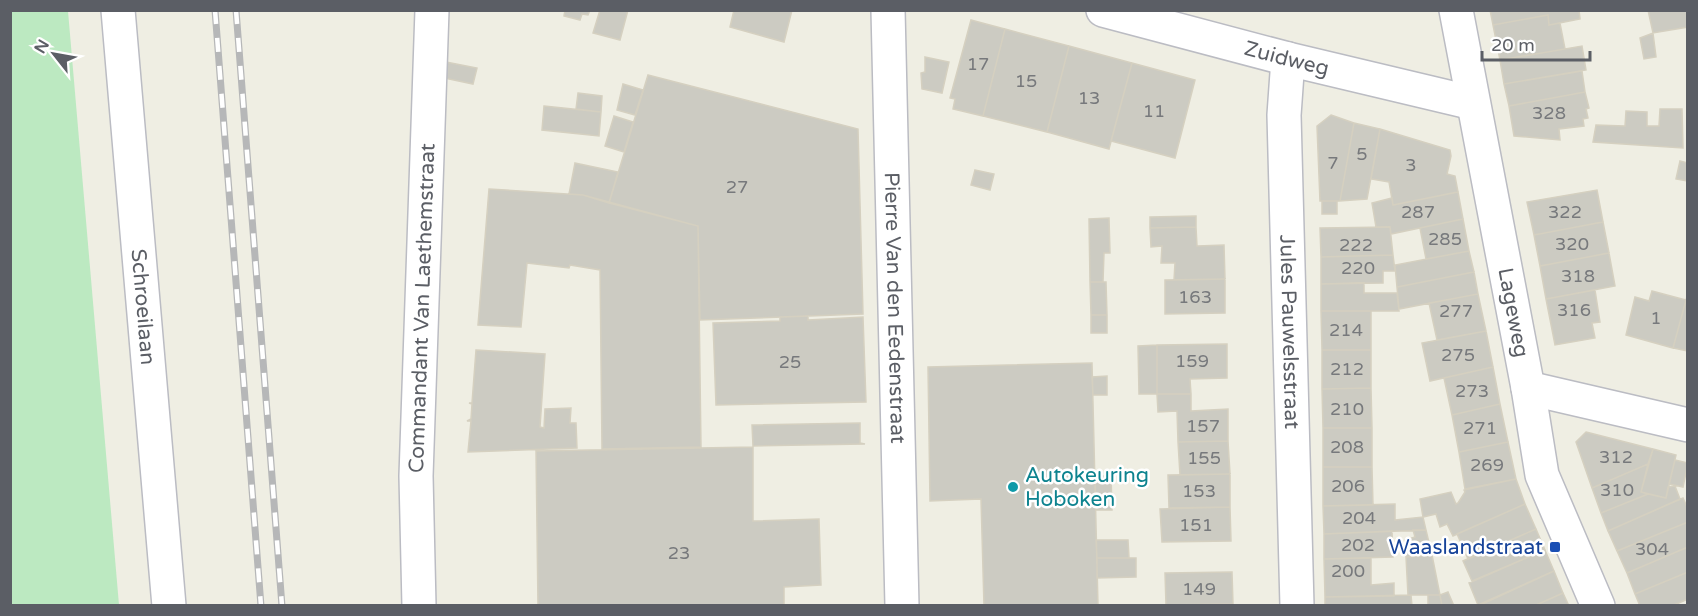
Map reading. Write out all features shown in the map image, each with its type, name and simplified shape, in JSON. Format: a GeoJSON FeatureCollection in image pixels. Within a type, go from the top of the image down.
{"type":"FeatureCollection","features":[{"type":"Feature","properties":{"kind":"street","name":"Schroeilaan"},"geometry":{"type":"LineString","coordinates":[[118,10],[169,606]]}},
{"type":"Feature","properties":{"kind":"street","name":"Commandant Van Laethemstraat"},"geometry":{"type":"LineString","coordinates":[[419,606],[416,476],[432,10]]}},
{"type":"Feature","properties":{"kind":"street","name":"Pierre Van den Eedenstraat"},"geometry":{"type":"LineString","coordinates":[[888,10],[902,606]]}},
{"type":"Feature","properties":{"kind":"street","name":"Zuidweg"},"geometry":{"type":"LineString","coordinates":[[1103,10],[1473,103]]}},
{"type":"Feature","properties":{"kind":"street","name":"Lageweg"},"geometry":{"type":"LineString","coordinates":[[1456,10],[1528,388],[1542,475],[1598,606]]}},
{"type":"Feature","properties":{"kind":"street","name":"Jules Pauwelsstraat"},"geometry":{"type":"LineString","coordinates":[[1288,58],[1284,115],[1297,606]]}},
{"type":"Feature","properties":{"kind":"street"},"geometry":{"type":"LineString","coordinates":[[1528,388],[1688,425]]}},
{"type":"Feature","properties":{"kind":"green space"},"geometry":{"type":"Polygon","coordinates":[[[10,11],[68,11],[119,605],[11,605],[10,11]]]}},
{"type":"Feature","properties":{"kind":"building"},"geometry":{"type":"Polygon","coordinates":[[[565,10],[590,10],[588,15],[582,14],[580,20],[564,16],[565,10]]]}},
{"type":"Feature","properties":{"kind":"building"},"geometry":{"type":"Polygon","coordinates":[[[600,10],[628,10],[620,40],[593,33],[600,10]]]}},
{"type":"Feature","properties":{"kind":"building"},"geometry":{"type":"Polygon","coordinates":[[[734,10],[792,10],[784,42],[730,27],[734,10]]]}},
{"type":"Feature","properties":{"kind":"building"},"geometry":{"type":"Polygon","coordinates":[[[1490,10],[1579,10],[1580,19],[1549,25],[1548,15],[1493,25],[1490,10]]]}},
{"type":"Feature","properties":{"kind":"building"},"geometry":{"type":"Polygon","coordinates":[[[1648,10],[1688,10],[1688,27],[1653,33],[1648,10]]]}},
{"type":"Feature","properties":{"kind":"building"},"geometry":{"type":"Polygon","coordinates":[[[1548,15],[1549,25],[1560,23],[1565,49],[1500,60],[1493,25],[1548,15]]]}},
{"type":"Feature","properties":{"kind":"building"},"geometry":{"type":"Polygon","coordinates":[[[971,20],[1005,29],[983,116],[953,109],[955,99],[950,98],[971,20]]]}},
{"type":"Feature","properties":{"kind":"building"},"geometry":{"type":"Polygon","coordinates":[[[1005,29],[1069,46],[1047,132],[983,116],[1005,29]]]}},
{"type":"Feature","properties":{"kind":"building"},"geometry":{"type":"Polygon","coordinates":[[[1653,33],[1656,57],[1644,59],[1640,38],[1653,33]]]}},
{"type":"Feature","properties":{"kind":"building"},"geometry":{"type":"Polygon","coordinates":[[[1069,46],[1132,63],[1109,149],[1047,132],[1069,46]]]}},
{"type":"Feature","properties":{"kind":"building"},"geometry":{"type":"Polygon","coordinates":[[[1582,46],[1586,70],[1504,84],[1500,60],[1582,46]]]}},
{"type":"Feature","properties":{"kind":"building"},"geometry":{"type":"Polygon","coordinates":[[[925,57],[949,62],[942,93],[922,89],[921,73],[925,72],[925,57]]]}},
{"type":"Feature","properties":{"kind":"building"},"geometry":{"type":"Polygon","coordinates":[[[446,62],[477,68],[473,84],[444,78],[446,62]]]}},
{"type":"Feature","properties":{"kind":"building"},"geometry":{"type":"Polygon","coordinates":[[[1132,63],[1195,80],[1175,158],[1111,141],[1132,63]]]}},
{"type":"Feature","properties":{"kind":"building"},"geometry":{"type":"Polygon","coordinates":[[[1582,71],[1585,92],[1509,106],[1504,84],[1582,71]]]}},
{"type":"Feature","properties":{"kind":"building"},"geometry":{"type":"Polygon","coordinates":[[[648,75],[858,129],[863,314],[700,320],[698,226],[609,203],[648,75]]]}},
{"type":"Feature","properties":{"kind":"building"},"geometry":{"type":"Polygon","coordinates":[[[623,84],[643,90],[635,115],[617,110],[623,84]]]}},
{"type":"Feature","properties":{"kind":"building"},"geometry":{"type":"Polygon","coordinates":[[[1585,92],[1589,108],[1586,109],[1588,118],[1583,119],[1584,126],[1559,129],[1560,140],[1514,136],[1509,106],[1585,92]]]}},
{"type":"Feature","properties":{"kind":"building"},"geometry":{"type":"Polygon","coordinates":[[[578,93],[602,96],[601,112],[576,109],[578,93]]]}},
{"type":"Feature","properties":{"kind":"building"},"geometry":{"type":"Polygon","coordinates":[[[544,106],[601,112],[599,136],[542,130],[544,106]]]}},
{"type":"Feature","properties":{"kind":"building"},"geometry":{"type":"Polygon","coordinates":[[[1660,109],[1682,109],[1683,148],[1593,142],[1596,125],[1625,126],[1626,111],[1647,112],[1647,126],[1659,126],[1660,109]]]}},
{"type":"Feature","properties":{"kind":"building"},"geometry":{"type":"Polygon","coordinates":[[[1331,115],[1354,123],[1340,201],[1320,201],[1317,126],[1331,115]]]}},
{"type":"Feature","properties":{"kind":"building"},"geometry":{"type":"Polygon","coordinates":[[[614,116],[633,122],[624,152],[605,146],[614,116]]]}},
{"type":"Feature","properties":{"kind":"building"},"geometry":{"type":"Polygon","coordinates":[[[1354,123],[1380,129],[1367,199],[1340,201],[1354,123]]]}},
{"type":"Feature","properties":{"kind":"building"},"geometry":{"type":"Polygon","coordinates":[[[1380,129],[1450,150],[1447,174],[1455,176],[1458,192],[1393,205],[1389,182],[1371,179],[1380,129]]]}},
{"type":"Feature","properties":{"kind":"building"},"geometry":{"type":"Polygon","coordinates":[[[1680,161],[1688,163],[1688,181],[1676,179],[1680,161]]]}},
{"type":"Feature","properties":{"kind":"building"},"geometry":{"type":"Polygon","coordinates":[[[575,163],[618,172],[609,203],[583,195],[569,194],[575,163]]]}},
{"type":"Feature","properties":{"kind":"building"},"geometry":{"type":"Polygon","coordinates":[[[975,170],[994,174],[990,190],[971,185],[975,170]]]}},
{"type":"Feature","properties":{"kind":"building"},"geometry":{"type":"Polygon","coordinates":[[[489,189],[583,195],[698,226],[701,447],[602,449],[600,270],[570,265],[569,268],[527,263],[521,327],[478,325],[489,189]]]}},
{"type":"Feature","properties":{"kind":"building"},"geometry":{"type":"Polygon","coordinates":[[[1597,190],[1603,222],[1534,235],[1527,202],[1597,190]]]}},
{"type":"Feature","properties":{"kind":"building"},"geometry":{"type":"Polygon","coordinates":[[[1458,192],[1463,219],[1391,234],[1390,227],[1376,227],[1372,203],[1392,198],[1393,205],[1458,192]]]}},
{"type":"Feature","properties":{"kind":"building"},"geometry":{"type":"Polygon","coordinates":[[[1322,201],[1337,201],[1337,214],[1322,214],[1322,201]]]}},
{"type":"Feature","properties":{"kind":"building"},"geometry":{"type":"Polygon","coordinates":[[[1196,216],[1196,227],[1150,228],[1150,217],[1196,216]]]}},
{"type":"Feature","properties":{"kind":"building"},"geometry":{"type":"Polygon","coordinates":[[[1109,218],[1110,253],[1104,253],[1103,282],[1090,282],[1089,219],[1109,218]]]}},
{"type":"Feature","properties":{"kind":"building"},"geometry":{"type":"Polygon","coordinates":[[[1463,219],[1469,251],[1426,259],[1420,228],[1463,219]]]}},
{"type":"Feature","properties":{"kind":"building"},"geometry":{"type":"Polygon","coordinates":[[[1603,222],[1609,253],[1540,266],[1534,235],[1603,222]]]}},
{"type":"Feature","properties":{"kind":"building"},"geometry":{"type":"Polygon","coordinates":[[[1196,227],[1197,246],[1224,245],[1225,279],[1174,280],[1175,263],[1161,263],[1162,246],[1151,247],[1150,228],[1196,227]]]}},
{"type":"Feature","properties":{"kind":"building"},"geometry":{"type":"Polygon","coordinates":[[[1390,227],[1393,255],[1321,257],[1320,228],[1390,227]]]}},
{"type":"Feature","properties":{"kind":"building"},"geometry":{"type":"Polygon","coordinates":[[[1469,251],[1474,272],[1397,287],[1395,265],[1469,251]]]}},
{"type":"Feature","properties":{"kind":"building"},"geometry":{"type":"Polygon","coordinates":[[[1609,253],[1615,286],[1546,299],[1540,266],[1609,253]]]}},
{"type":"Feature","properties":{"kind":"building"},"geometry":{"type":"Polygon","coordinates":[[[1393,255],[1395,271],[1383,271],[1383,283],[1321,284],[1321,257],[1393,255]]]}},
{"type":"Feature","properties":{"kind":"building"},"geometry":{"type":"Polygon","coordinates":[[[1474,272],[1478,294],[1399,309],[1397,287],[1474,272]]]}},
{"type":"Feature","properties":{"kind":"building"},"geometry":{"type":"Polygon","coordinates":[[[1225,279],[1225,313],[1165,314],[1165,280],[1225,279]]]}},
{"type":"Feature","properties":{"kind":"building"},"geometry":{"type":"Polygon","coordinates":[[[1090,282],[1106,282],[1107,315],[1091,315],[1090,282]]]}},
{"type":"Feature","properties":{"kind":"building"},"geometry":{"type":"Polygon","coordinates":[[[1364,283],[1364,293],[1397,293],[1399,311],[1321,311],[1321,284],[1364,283]]]}},
{"type":"Feature","properties":{"kind":"building"},"geometry":{"type":"Polygon","coordinates":[[[1595,290],[1600,322],[1592,323],[1595,338],[1555,345],[1546,299],[1595,290]]]}},
{"type":"Feature","properties":{"kind":"building"},"geometry":{"type":"Polygon","coordinates":[[[1652,291],[1686,300],[1673,348],[1626,335],[1635,297],[1649,301],[1652,291]]]}},
{"type":"Feature","properties":{"kind":"building"},"geometry":{"type":"Polygon","coordinates":[[[1688,293],[1688,351],[1673,348],[1688,293]]]}},
{"type":"Feature","properties":{"kind":"building"},"geometry":{"type":"Polygon","coordinates":[[[1478,294],[1486,331],[1437,340],[1429,303],[1478,294]]]}},
{"type":"Feature","properties":{"kind":"building"},"geometry":{"type":"Polygon","coordinates":[[[1321,311],[1371,311],[1371,350],[1322,350],[1321,311]]]}},
{"type":"Feature","properties":{"kind":"building"},"geometry":{"type":"Polygon","coordinates":[[[1091,315],[1107,315],[1107,333],[1091,333],[1091,315]]]}},
{"type":"Feature","properties":{"kind":"building"},"geometry":{"type":"Polygon","coordinates":[[[808,316],[808,320],[863,317],[866,402],[716,405],[713,323],[780,321],[780,317],[808,316]]]}},
{"type":"Feature","properties":{"kind":"building"},"geometry":{"type":"Polygon","coordinates":[[[1486,331],[1493,367],[1430,381],[1422,343],[1486,331]]]}},
{"type":"Feature","properties":{"kind":"building"},"geometry":{"type":"Polygon","coordinates":[[[1227,344],[1227,378],[1190,379],[1191,394],[1157,394],[1157,345],[1227,344]]]}},
{"type":"Feature","properties":{"kind":"building"},"geometry":{"type":"Polygon","coordinates":[[[1157,345],[1157,394],[1139,394],[1138,346],[1157,345]]]}},
{"type":"Feature","properties":{"kind":"building"},"geometry":{"type":"Polygon","coordinates":[[[476,350],[545,354],[540,427],[544,428],[545,409],[571,408],[570,423],[576,423],[577,448],[468,452],[471,421],[467,421],[471,419],[472,404],[469,403],[472,403],[476,350]]]}},
{"type":"Feature","properties":{"kind":"building"},"geometry":{"type":"Polygon","coordinates":[[[1322,350],[1371,350],[1371,388],[1322,389],[1322,350]]]}},
{"type":"Feature","properties":{"kind":"building","name":"Autokeuring Hoboken"},"geometry":{"type":"Polygon","coordinates":[[[1092,363],[1098,606],[984,606],[981,499],[930,501],[928,367],[1092,363]]]}},
{"type":"Feature","properties":{"kind":"building"},"geometry":{"type":"Polygon","coordinates":[[[1493,367],[1500,404],[1452,415],[1444,378],[1493,367]]]}},
{"type":"Feature","properties":{"kind":"building"},"geometry":{"type":"Polygon","coordinates":[[[1107,376],[1107,395],[1093,395],[1092,377],[1107,376]]]}},
{"type":"Feature","properties":{"kind":"building"},"geometry":{"type":"Polygon","coordinates":[[[1371,388],[1372,428],[1323,428],[1322,389],[1371,388]]]}},
{"type":"Feature","properties":{"kind":"building"},"geometry":{"type":"Polygon","coordinates":[[[1157,394],[1191,394],[1191,411],[1228,409],[1228,441],[1178,442],[1177,411],[1158,412],[1157,394]]]}},
{"type":"Feature","properties":{"kind":"building"},"geometry":{"type":"Polygon","coordinates":[[[1500,404],[1508,442],[1459,452],[1452,415],[1500,404]]]}},
{"type":"Feature","properties":{"kind":"building"},"geometry":{"type":"Polygon","coordinates":[[[860,423],[860,443],[865,444],[753,446],[752,425],[860,423]]]}},
{"type":"Feature","properties":{"kind":"building"},"geometry":{"type":"Polygon","coordinates":[[[1323,428],[1372,428],[1372,467],[1323,467],[1323,428]]]}},
{"type":"Feature","properties":{"kind":"building"},"geometry":{"type":"Polygon","coordinates":[[[1586,432],[1653,449],[1648,464],[1592,488],[1576,442],[1586,432]]]}},
{"type":"Feature","properties":{"kind":"building"},"geometry":{"type":"Polygon","coordinates":[[[1228,441],[1230,474],[1180,475],[1178,442],[1228,441]]]}},
{"type":"Feature","properties":{"kind":"building"},"geometry":{"type":"Polygon","coordinates":[[[1508,442],[1516,479],[1465,489],[1459,452],[1508,442]]]}},
{"type":"Feature","properties":{"kind":"building"},"geometry":{"type":"Polygon","coordinates":[[[753,447],[753,521],[819,519],[821,585],[784,587],[784,606],[538,606],[536,451],[753,447]]]}},
{"type":"Feature","properties":{"kind":"building"},"geometry":{"type":"Polygon","coordinates":[[[1653,449],[1676,455],[1666,498],[1641,492],[1653,449]]]}},
{"type":"Feature","properties":{"kind":"building"},"geometry":{"type":"Polygon","coordinates":[[[1675,460],[1688,463],[1683,487],[1669,484],[1675,460]]]}},
{"type":"Feature","properties":{"kind":"building"},"geometry":{"type":"Polygon","coordinates":[[[1648,464],[1641,492],[1648,494],[1601,513],[1592,488],[1648,464]]]}},
{"type":"Feature","properties":{"kind":"building"},"geometry":{"type":"Polygon","coordinates":[[[1323,467],[1372,467],[1373,505],[1323,506],[1323,467]]]}},
{"type":"Feature","properties":{"kind":"building"},"geometry":{"type":"Polygon","coordinates":[[[1230,474],[1230,507],[1169,508],[1168,475],[1230,474]]]}},
{"type":"Feature","properties":{"kind":"building"},"geometry":{"type":"Polygon","coordinates":[[[1095,476],[1111,476],[1112,510],[1096,510],[1095,476]]]}},
{"type":"Feature","properties":{"kind":"building"},"geometry":{"type":"Polygon","coordinates":[[[1516,479],[1525,504],[1453,536],[1447,524],[1440,527],[1436,514],[1423,517],[1420,499],[1451,492],[1456,504],[1465,492],[1464,490],[1516,479]]]}},
{"type":"Feature","properties":{"kind":"building"},"geometry":{"type":"Polygon","coordinates":[[[1675,486],[1680,499],[1608,531],[1601,513],[1648,494],[1666,498],[1668,487],[1675,486]]]}},
{"type":"Feature","properties":{"kind":"building"},"geometry":{"type":"Polygon","coordinates":[[[1683,498],[1688,509],[1688,522],[1617,551],[1608,531],[1683,498]]]}},
{"type":"Feature","properties":{"kind":"building"},"geometry":{"type":"Polygon","coordinates":[[[1395,504],[1395,520],[1423,517],[1426,530],[1324,534],[1323,506],[1395,504]]]}},
{"type":"Feature","properties":{"kind":"building"},"geometry":{"type":"Polygon","coordinates":[[[1525,504],[1536,529],[1468,559],[1457,534],[1525,504]]]}},
{"type":"Feature","properties":{"kind":"building"},"geometry":{"type":"Polygon","coordinates":[[[1230,507],[1231,541],[1162,542],[1160,509],[1230,507]]]}},
{"type":"Feature","properties":{"kind":"building"},"geometry":{"type":"Polygon","coordinates":[[[1688,522],[1688,547],[1627,573],[1617,551],[1688,522]]]}},
{"type":"Feature","properties":{"kind":"building"},"geometry":{"type":"Polygon","coordinates":[[[1536,529],[1545,550],[1472,581],[1463,561],[1536,529]]]}},
{"type":"Feature","properties":{"kind":"building"},"geometry":{"type":"Polygon","coordinates":[[[1413,530],[1426,530],[1432,555],[1406,557],[1405,540],[1415,537],[1413,530]]]}},
{"type":"Feature","properties":{"kind":"building"},"geometry":{"type":"Polygon","coordinates":[[[1392,531],[1393,557],[1324,559],[1324,534],[1392,531]]]}},
{"type":"Feature","properties":{"kind":"building"},"geometry":{"type":"Polygon","coordinates":[[[1096,540],[1128,540],[1129,558],[1097,558],[1096,540]]]}},
{"type":"Feature","properties":{"kind":"building"},"geometry":{"type":"Polygon","coordinates":[[[1688,547],[1688,572],[1635,594],[1627,573],[1688,547]]]}},
{"type":"Feature","properties":{"kind":"building"},"geometry":{"type":"Polygon","coordinates":[[[1545,550],[1554,571],[1478,605],[1469,583],[1545,550]]]}},
{"type":"Feature","properties":{"kind":"building"},"geometry":{"type":"Polygon","coordinates":[[[1432,555],[1440,595],[1408,595],[1406,557],[1432,555]]]}},
{"type":"Feature","properties":{"kind":"building"},"geometry":{"type":"Polygon","coordinates":[[[1097,558],[1136,558],[1136,577],[1097,578],[1097,558]]]}},
{"type":"Feature","properties":{"kind":"building"},"geometry":{"type":"Polygon","coordinates":[[[1371,558],[1371,585],[1394,583],[1394,596],[1325,597],[1324,559],[1371,558]]]}},
{"type":"Feature","properties":{"kind":"building"},"geometry":{"type":"Polygon","coordinates":[[[1554,571],[1563,593],[1534,606],[1478,606],[1554,571]]]}},
{"type":"Feature","properties":{"kind":"building"},"geometry":{"type":"Polygon","coordinates":[[[1232,572],[1233,604],[1166,605],[1165,573],[1232,572]]]}},
{"type":"Feature","properties":{"kind":"building"},"geometry":{"type":"Polygon","coordinates":[[[1688,572],[1688,599],[1672,606],[1640,606],[1635,594],[1688,572]]]}},
{"type":"Feature","properties":{"kind":"building"},"geometry":{"type":"Polygon","coordinates":[[[1448,592],[1454,606],[1442,606],[1440,595],[1448,592]]]}},
{"type":"Feature","properties":{"kind":"building"},"geometry":{"type":"Polygon","coordinates":[[[1563,593],[1569,606],[1534,606],[1563,593]]]}},
{"type":"Feature","properties":{"kind":"building"},"geometry":{"type":"Polygon","coordinates":[[[1411,595],[1412,606],[1325,606],[1325,597],[1411,595]]]}},
{"type":"Feature","properties":{"kind":"building"},"geometry":{"type":"Polygon","coordinates":[[[1428,595],[1440,595],[1442,606],[1428,606],[1428,595]]]}},
{"type":"Feature","properties":{"kind":"railway"},"geometry":{"type":"LineString","coordinates":[[215,10],[261,606]]}},
{"type":"Feature","properties":{"kind":"railway"},"geometry":{"type":"LineString","coordinates":[[236,10],[282,606]]}},
{"type":"Feature","properties":{"kind":"place","name":"Autokeuring Hoboken"},"geometry":{"type":"Point","coordinates":[1013,487]}},
{"type":"Feature","properties":{"kind":"place","name":"Waaslandstraat"},"geometry":{"type":"Point","coordinates":[1555,547]}}]}
